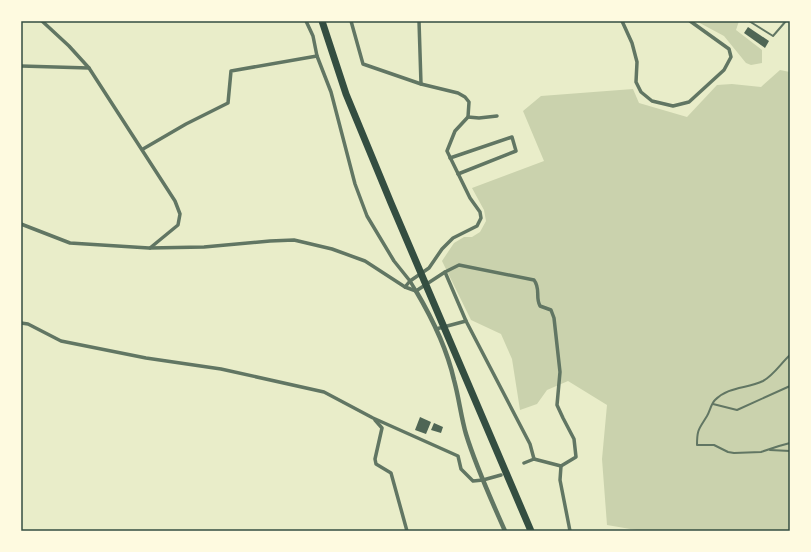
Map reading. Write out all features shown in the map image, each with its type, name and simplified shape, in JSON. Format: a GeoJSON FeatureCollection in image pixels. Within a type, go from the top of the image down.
{"type":"FeatureCollection","features":[{"type":"Feature","properties":{"kind":"highway"},"geometry":{"type":"LineString","coordinates":[[322,21],[346,94],[412,253],[531,531]]}},
{"type":"Feature","properties":{"kind":"street"},"geometry":{"type":"LineString","coordinates":[[42,21],[69,46],[89,68],[143,149],[175,201],[180,214],[178,225],[149,248]]}},
{"type":"Feature","properties":{"kind":"street"},"geometry":{"type":"LineString","coordinates":[[306,21],[313,36],[317,56],[331,92],[355,184],[367,216],[394,262],[416,290],[436,329],[454,380],[466,436],[505,531]]}},
{"type":"Feature","properties":{"kind":"street"},"geometry":{"type":"LineString","coordinates":[[351,21],[363,64],[421,84],[458,93],[466,97],[469,102],[468,117],[455,131],[447,151],[470,198],[480,212],[480,222],[478,226],[453,238],[442,249],[429,268],[410,281],[405,287]]}},
{"type":"Feature","properties":{"kind":"street"},"geometry":{"type":"LineString","coordinates":[[419,21],[421,84]]}},
{"type":"Feature","properties":{"kind":"street"},"geometry":{"type":"LineString","coordinates":[[622,21],[632,44],[637,62],[636,82],[641,92],[652,101],[674,106],[689,102],[724,70],[731,57],[729,49],[690,21]]}},
{"type":"Feature","properties":{"kind":"street"},"geometry":{"type":"LineString","coordinates":[[143,149],[186,124],[228,103],[231,71],[317,56]]}},
{"type":"Feature","properties":{"kind":"street"},"geometry":{"type":"LineString","coordinates":[[21,66],[89,68]]}},
{"type":"Feature","properties":{"kind":"street"},"geometry":{"type":"LineString","coordinates":[[468,117],[479,118],[497,116]]}},
{"type":"Feature","properties":{"kind":"street"},"geometry":{"type":"LineString","coordinates":[[450,158],[512,137],[516,151],[458,174]]}},
{"type":"Feature","properties":{"kind":"street"},"geometry":{"type":"LineString","coordinates":[[21,224],[70,243],[149,248],[204,247],[294,240],[332,249],[365,261],[405,287],[416,290],[459,265],[534,280],[538,285],[538,302],[540,306],[551,310],[554,318],[560,372],[557,405],[562,418],[574,439],[576,457],[561,466],[534,459],[524,463]]}},
{"type":"Feature","properties":{"kind":"street"},"geometry":{"type":"LineString","coordinates":[[446,272],[466,322],[530,444],[534,459]]}},
{"type":"Feature","properties":{"kind":"street"},"geometry":{"type":"LineString","coordinates":[[436,329],[466,322]]}},
{"type":"Feature","properties":{"kind":"street"},"geometry":{"type":"LineString","coordinates":[[21,323],[28,324],[61,341],[146,358],[221,369],[324,392],[372,418],[428,443],[450,451],[458,456],[461,469],[472,481],[483,480],[501,475]]}},
{"type":"Feature","properties":{"kind":"street"},"geometry":{"type":"LineString","coordinates":[[372,418],[382,428],[375,459],[376,464],[391,473],[407,531]]}},
{"type":"Feature","properties":{"kind":"street"},"geometry":{"type":"LineString","coordinates":[[561,466],[560,480],[570,531]]}},
{"type":"Feature","properties":{"kind":"lane"},"geometry":{"type":"LineString","coordinates":[[749,21],[773,36],[786,21]]}},
{"type":"Feature","properties":{"kind":"lane"},"geometry":{"type":"LineString","coordinates":[[790,355],[764,380],[732,389],[716,400],[700,426],[697,435],[697,445],[714,445],[728,452],[734,453],[761,452],[790,443]]}},
{"type":"Feature","properties":{"kind":"lane"},"geometry":{"type":"LineString","coordinates":[[713,404],[738,410],[790,386]]}},
{"type":"Feature","properties":{"kind":"lane"},"geometry":{"type":"LineString","coordinates":[[769,450],[790,452]]}},
{"type":"Feature","properties":{"kind":"green space"},"geometry":{"type":"Polygon","coordinates":[[[696,21],[739,21],[736,30],[762,50],[762,63],[751,65],[746,63],[724,36],[696,21]]]}},
{"type":"Feature","properties":{"kind":"green space"},"geometry":{"type":"Polygon","coordinates":[[[780,70],[790,72],[790,531],[642,531],[607,525],[602,459],[607,405],[568,381],[547,390],[537,404],[520,410],[512,359],[501,334],[471,320],[442,261],[454,243],[464,237],[472,237],[480,232],[486,221],[484,210],[472,188],[544,161],[523,111],[541,96],[633,89],[639,103],[687,117],[717,85],[732,84],[761,87],[780,70]]]}},
{"type":"Feature","properties":{"kind":"building"},"geometry":{"type":"Polygon","coordinates":[[[748,27],[769,41],[765,48],[744,33],[748,27]]]}},
{"type":"Feature","properties":{"kind":"building"},"geometry":{"type":"Polygon","coordinates":[[[420,417],[431,422],[426,434],[415,430],[420,417]]]}},
{"type":"Feature","properties":{"kind":"building"},"geometry":{"type":"Polygon","coordinates":[[[434,423],[443,427],[441,433],[431,430],[434,423]]]}}]}
